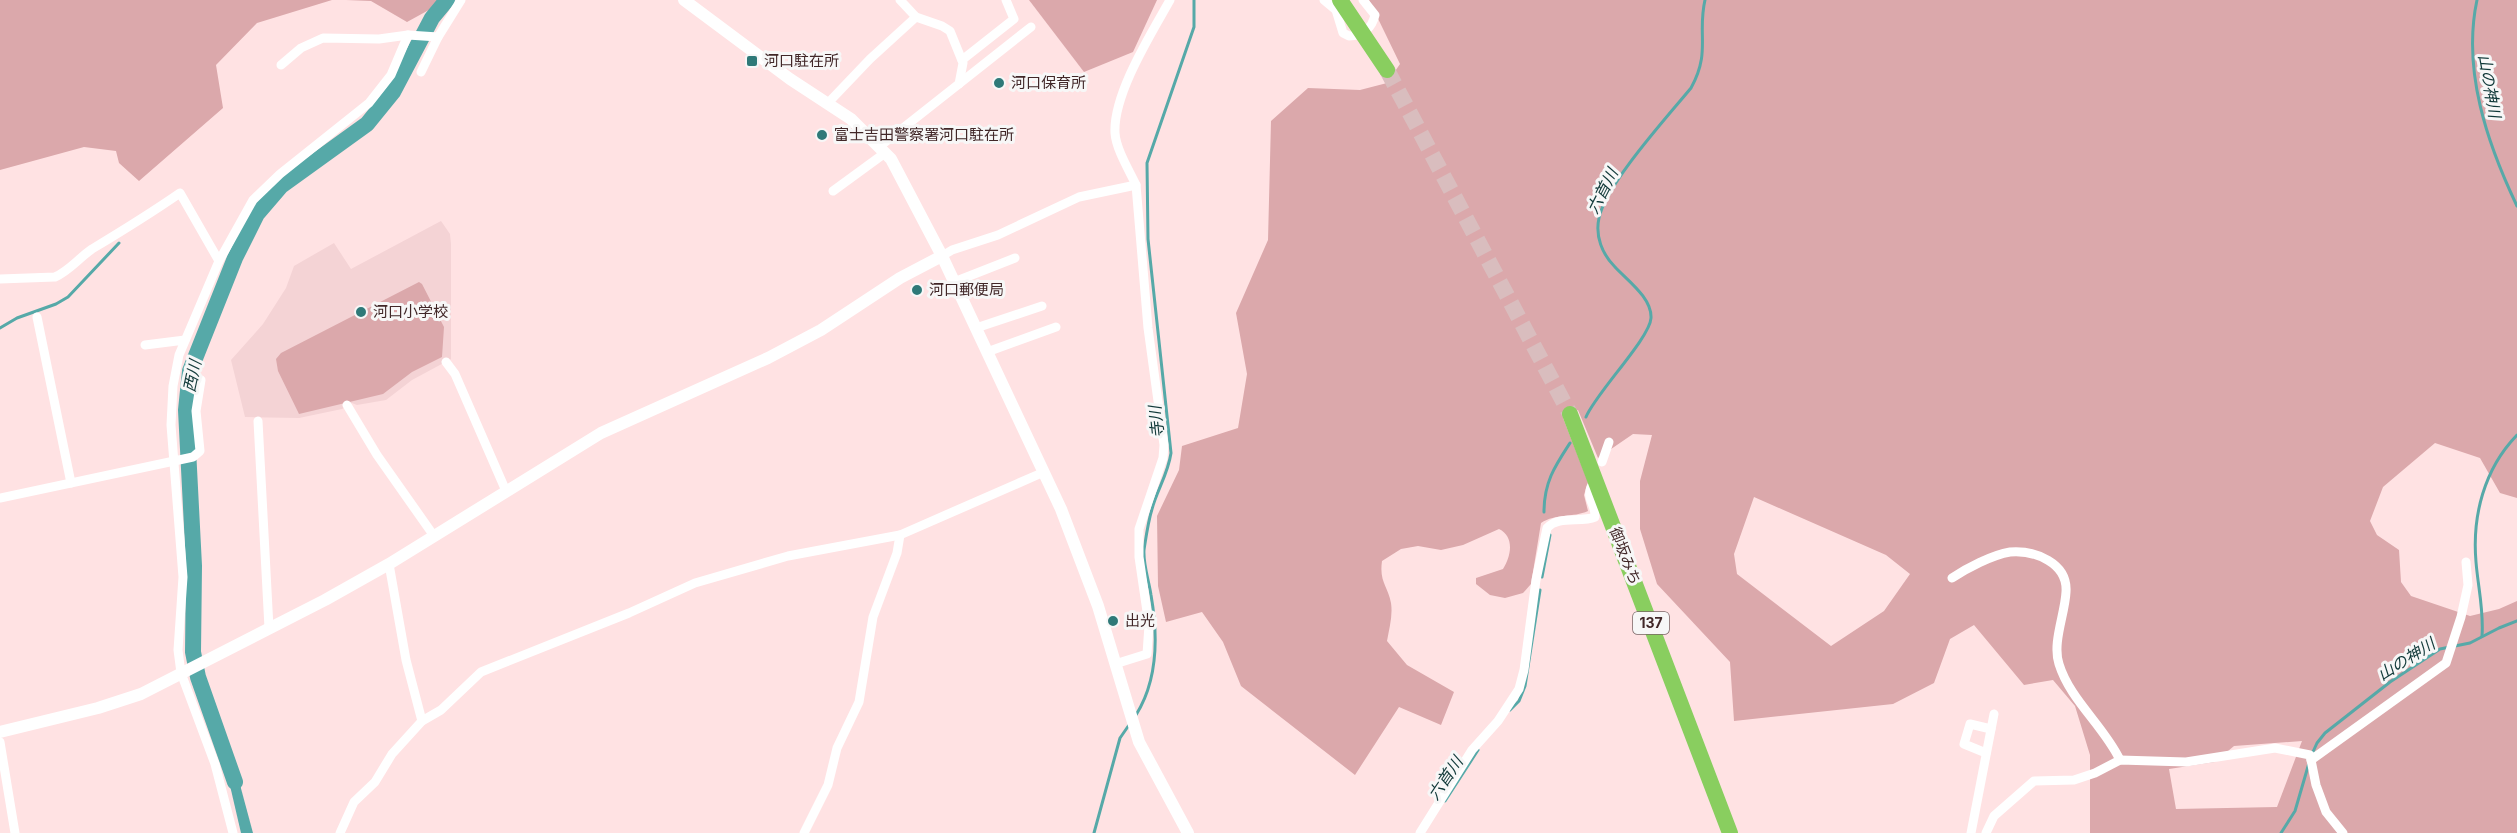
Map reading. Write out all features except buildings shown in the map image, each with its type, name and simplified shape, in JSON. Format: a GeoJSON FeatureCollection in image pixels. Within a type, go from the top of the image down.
{"type":"FeatureCollection","features":[{"type":"Feature","properties":{"kind":"highway"},"geometry":{"type":"LineString","coordinates":[[1340,0],[1388,70]]}},
{"type":"Feature","properties":{"kind":"highway","name":"御坂みち"},"geometry":{"type":"LineString","coordinates":[[1570,414],[1730,833]]}},
{"type":"Feature","properties":{"kind":"street"},"geometry":{"type":"LineString","coordinates":[[421,72],[435,37],[461,0]]}},
{"type":"Feature","properties":{"kind":"street"},"geometry":{"type":"LineString","coordinates":[[684,0],[790,79],[851,119],[882,150],[904,183],[942,256],[1044,472],[1083,563],[1133,726],[1156,777],[1188,833]]}},
{"type":"Feature","properties":{"kind":"street"},"geometry":{"type":"LineString","coordinates":[[900,0],[916,17],[950,31],[962,60],[959,84]]}},
{"type":"Feature","properties":{"kind":"street"},"geometry":{"type":"LineString","coordinates":[[962,60],[1014,19],[1006,0]]}},
{"type":"Feature","properties":{"kind":"street"},"geometry":{"type":"LineString","coordinates":[[1115,664],[1147,654],[1149,625],[1139,557],[1139,529],[1163,458],[1164,445],[1148,328],[1136,184],[1115,133],[1121,99],[1159,18],[1170,0]]}},
{"type":"Feature","properties":{"kind":"street"},"geometry":{"type":"LineString","coordinates":[[1324,0],[1336,10],[1343,33],[1348,36],[1364,33],[1373,24],[1375,15],[1363,0]]}},
{"type":"Feature","properties":{"kind":"street"},"geometry":{"type":"LineString","coordinates":[[828,103],[870,59],[916,17]]}},
{"type":"Feature","properties":{"kind":"street"},"geometry":{"type":"LineString","coordinates":[[833,190],[1031,27]]}},
{"type":"Feature","properties":{"kind":"street"},"geometry":{"type":"LineString","coordinates":[[281,65],[301,48],[322,39],[379,39],[411,35],[435,37]]}},
{"type":"Feature","properties":{"kind":"street"},"geometry":{"type":"LineString","coordinates":[[233,833],[178,650],[183,578],[171,425],[172,386],[185,340],[219,261],[246,209],[258,193],[358,114],[380,91],[411,35]]}},
{"type":"Feature","properties":{"kind":"street"},"geometry":{"type":"LineString","coordinates":[[0,732],[129,699],[389,564],[601,433],[768,358],[821,330],[900,278],[952,250],[998,235],[1079,196],[1136,184]]}},
{"type":"Feature","properties":{"kind":"street"},"geometry":{"type":"LineString","coordinates":[[0,279],[55,277],[63,274],[82,256],[123,232],[180,193],[219,261]]}},
{"type":"Feature","properties":{"kind":"street"},"geometry":{"type":"LineString","coordinates":[[954,282],[1015,258]]}},
{"type":"Feature","properties":{"kind":"street"},"geometry":{"type":"LineString","coordinates":[[976,328],[1042,306]]}},
{"type":"Feature","properties":{"kind":"street"},"geometry":{"type":"LineString","coordinates":[[37,317],[71,483]]}},
{"type":"Feature","properties":{"kind":"street"},"geometry":{"type":"LineString","coordinates":[[987,352],[1056,327]]}},
{"type":"Feature","properties":{"kind":"street"},"geometry":{"type":"LineString","coordinates":[[145,345],[185,340]]}},
{"type":"Feature","properties":{"kind":"street"},"geometry":{"type":"LineString","coordinates":[[446,362],[455,374],[506,491]]}},
{"type":"Feature","properties":{"kind":"street"},"geometry":{"type":"LineString","coordinates":[[0,498],[175,462],[198,454],[200,451],[196,411],[201,380]]}},
{"type":"Feature","properties":{"kind":"street"},"geometry":{"type":"LineString","coordinates":[[347,405],[372,446],[434,536]]}},
{"type":"Feature","properties":{"kind":"street"},"geometry":{"type":"LineString","coordinates":[[258,421],[269,628]]}},
{"type":"Feature","properties":{"kind":"street"},"geometry":{"type":"LineString","coordinates":[[1602,462],[1609,442]]}},
{"type":"Feature","properties":{"kind":"street"},"geometry":{"type":"LineString","coordinates":[[340,833],[354,802],[375,782],[392,754],[422,721],[441,710],[481,672],[629,613],[695,583],[817,549],[900,535],[1044,472]]}},
{"type":"Feature","properties":{"kind":"street"},"geometry":{"type":"LineString","coordinates":[[1420,833],[1472,750],[1498,721],[1519,689],[1524,670],[1536,580],[1547,528],[1556,522],[1587,520],[1595,517],[1588,497],[1591,487]]}},
{"type":"Feature","properties":{"kind":"street"},"geometry":{"type":"LineString","coordinates":[[804,833],[828,785],[837,748],[859,702],[873,617],[897,554],[900,535]]}},
{"type":"Feature","properties":{"kind":"street"},"geometry":{"type":"LineString","coordinates":[[1952,578],[1971,566],[2010,552],[2034,555],[2052,562],[2061,571],[2067,589],[2058,660],[2064,678],[2111,742],[2120,760]]}},
{"type":"Feature","properties":{"kind":"street"},"geometry":{"type":"LineString","coordinates":[[2311,760],[2446,663],[2462,617],[2468,585],[2466,562]]}},
{"type":"Feature","properties":{"kind":"street"},"geometry":{"type":"LineString","coordinates":[[389,564],[406,660],[422,721]]}},
{"type":"Feature","properties":{"kind":"street"},"geometry":{"type":"LineString","coordinates":[[1971,833],[1994,714]]}},
{"type":"Feature","properties":{"kind":"street"},"geometry":{"type":"LineString","coordinates":[[1986,753],[1964,744],[1970,724],[1991,729]]}},
{"type":"Feature","properties":{"kind":"street"},"geometry":{"type":"LineString","coordinates":[[0,742],[15,833]]}},
{"type":"Feature","properties":{"kind":"street"},"geometry":{"type":"LineString","coordinates":[[1986,833],[1994,816],[2020,790],[2034,781],[2074,780],[2095,773],[2120,760],[2186,762],[2275,748],[2310,755],[2316,785],[2326,812],[2343,833]]}},
{"type":"Feature","properties":{"kind":"shaded area"},"geometry":{"type":"Polygon","coordinates":[[[0,0],[332,0],[257,23],[216,65],[223,108],[139,181],[119,163],[116,151],[84,147],[0,170],[0,0]]]}},
{"type":"Feature","properties":{"kind":"shaded area"},"geometry":{"type":"Polygon","coordinates":[[[346,0],[447,0],[407,22],[371,1],[346,0]]]}},
{"type":"Feature","properties":{"kind":"shaded area"},"geometry":{"type":"Polygon","coordinates":[[[1029,0],[1157,0],[1133,52],[1084,72],[1029,0]]]}},
{"type":"Feature","properties":{"kind":"shaded area"},"geometry":{"type":"Polygon","coordinates":[[[1369,0],[2517,0],[2517,498],[2500,493],[2480,458],[2435,443],[2383,487],[2370,521],[2377,535],[2399,550],[2401,582],[2411,596],[2470,616],[2499,609],[2517,601],[2517,833],[2090,833],[2090,755],[2075,706],[2053,680],[2024,685],[1974,625],[1950,639],[1934,683],[1893,704],[1734,721],[1730,662],[1657,584],[1640,529],[1640,481],[1652,435],[1633,434],[1598,458],[1578,410],[1563,418],[1588,482],[1584,495],[1588,511],[1553,518],[1541,523],[1531,584],[1523,593],[1505,598],[1490,595],[1476,584],[1476,578],[1503,569],[1506,564],[1510,547],[1508,537],[1499,529],[1463,545],[1441,550],[1418,546],[1401,549],[1382,561],[1382,574],[1390,597],[1391,608],[1387,641],[1407,665],[1454,692],[1441,725],[1399,707],[1355,775],[1241,686],[1223,642],[1202,612],[1166,622],[1158,586],[1157,516],[1179,470],[1182,446],[1238,428],[1247,374],[1236,313],[1268,240],[1271,121],[1308,88],[1360,90],[1387,83],[1400,64],[1369,0]],[[1754,497],[1734,554],[1737,574],[1831,646],[1884,611],[1910,574],[1886,555],[1754,497]],[[2302,741],[2234,746],[2215,762],[2169,769],[2176,809],[2277,807],[2302,741]]]}},
{"type":"Feature","properties":{"kind":"shaded area","name":"河口小学校"},"geometry":{"type":"Polygon","coordinates":[[[441,221],[450,234],[451,244],[451,359],[412,380],[386,400],[357,405],[352,403],[342,409],[299,418],[245,417],[231,360],[263,324],[286,288],[294,266],[334,243],[351,269],[441,221]]]}},
{"type":"Feature","properties":{"kind":"shaded area"},"geometry":{"type":"Polygon","coordinates":[[[419,282],[444,327],[442,357],[412,372],[383,394],[299,414],[278,371],[276,359],[281,353],[419,282]]]}},
{"type":"Feature","properties":{"kind":"water"},"geometry":{"type":"Polygon","coordinates":[[[232,755],[253,833],[241,833],[225,764],[232,755]]]}},
{"type":"Feature","properties":{"kind":"waterway","name":"西川"},"geometry":{"type":"LineString","coordinates":[[235,782],[198,677],[193,652],[194,566],[186,410],[190,371],[235,258],[257,214],[281,186],[367,124],[393,92],[432,18],[447,0]]}},
{"type":"Feature","properties":{"kind":"waterway","name":"寺川"},"geometry":{"type":"LineString","coordinates":[[1136,715],[1149,687],[1155,641],[1155,626],[1144,550],[1154,502],[1171,453],[1148,239],[1147,163],[1194,27],[1194,0]]}},
{"type":"Feature","properties":{"kind":"waterway","name":"六首川"},"geometry":{"type":"LineString","coordinates":[[1586,417],[1600,394],[1642,339],[1651,318],[1648,304],[1643,297],[1610,262],[1603,251],[1598,231],[1599,218],[1613,187],[1625,169],[1691,88],[1697,75],[1702,53],[1705,0]]}},
{"type":"Feature","properties":{"kind":"waterway","name":"山の神川"},"geometry":{"type":"LineString","coordinates":[[2477,0],[2473,26],[2473,53],[2480,106],[2496,157],[2517,206]]}},
{"type":"Feature","properties":{"kind":"waterway"},"geometry":{"type":"LineString","coordinates":[[0,328],[17,318],[56,304],[68,297],[119,243]]}},
{"type":"Feature","properties":{"kind":"waterway","name":"山の神川"},"geometry":{"type":"LineString","coordinates":[[2482,636],[2482,608],[2475,545],[2476,528],[2488,478],[2506,448],[2517,435]]}},
{"type":"Feature","properties":{"kind":"waterway","name":"六首川"},"geometry":{"type":"LineString","coordinates":[[1544,512],[1548,483],[1570,443]]}},
{"type":"Feature","properties":{"kind":"waterway","name":"六首川"},"geometry":{"type":"LineString","coordinates":[[1542,577],[1550,535]]}},
{"type":"Feature","properties":{"kind":"waterway","name":"六首川"},"geometry":{"type":"LineString","coordinates":[[1510,710],[1519,701],[1525,686],[1540,590]]}},
{"type":"Feature","properties":{"kind":"waterway","name":"山の神川"},"geometry":{"type":"LineString","coordinates":[[2312,754],[2325,733],[2390,682],[2440,649],[2470,643],[2517,621]]}},
{"type":"Feature","properties":{"kind":"waterway","name":"寺川"},"geometry":{"type":"LineString","coordinates":[[1094,833],[1120,738],[1129,725]]}},
{"type":"Feature","properties":{"kind":"waterway","name":"六首川"},"geometry":{"type":"LineString","coordinates":[[1445,801],[1478,750]]}},
{"type":"Feature","properties":{"kind":"waterway","name":"山の神川"},"geometry":{"type":"LineString","coordinates":[[2281,833],[2295,811],[2309,763]]}},
{"type":"Feature","properties":{"kind":"tunnel"},"geometry":{"type":"LineString","coordinates":[[1387,70],[1570,414]]}},
{"type":"Feature","properties":{"kind":"place","name":"河口駐在所"},"geometry":{"type":"Point","coordinates":[752,61]}},
{"type":"Feature","properties":{"kind":"place","name":"河口保育所"},"geometry":{"type":"Point","coordinates":[999,83]}},
{"type":"Feature","properties":{"kind":"place","name":"富士吉田警察署河口駐在所"},"geometry":{"type":"Point","coordinates":[822,135]}},
{"type":"Feature","properties":{"kind":"place","name":"河口郵便局"},"geometry":{"type":"Point","coordinates":[917,290]}},
{"type":"Feature","properties":{"kind":"place","name":"河口小学校"},"geometry":{"type":"Point","coordinates":[361,312]}},
{"type":"Feature","properties":{"kind":"place","name":"出光"},"geometry":{"type":"Point","coordinates":[1113,621]}}]}
